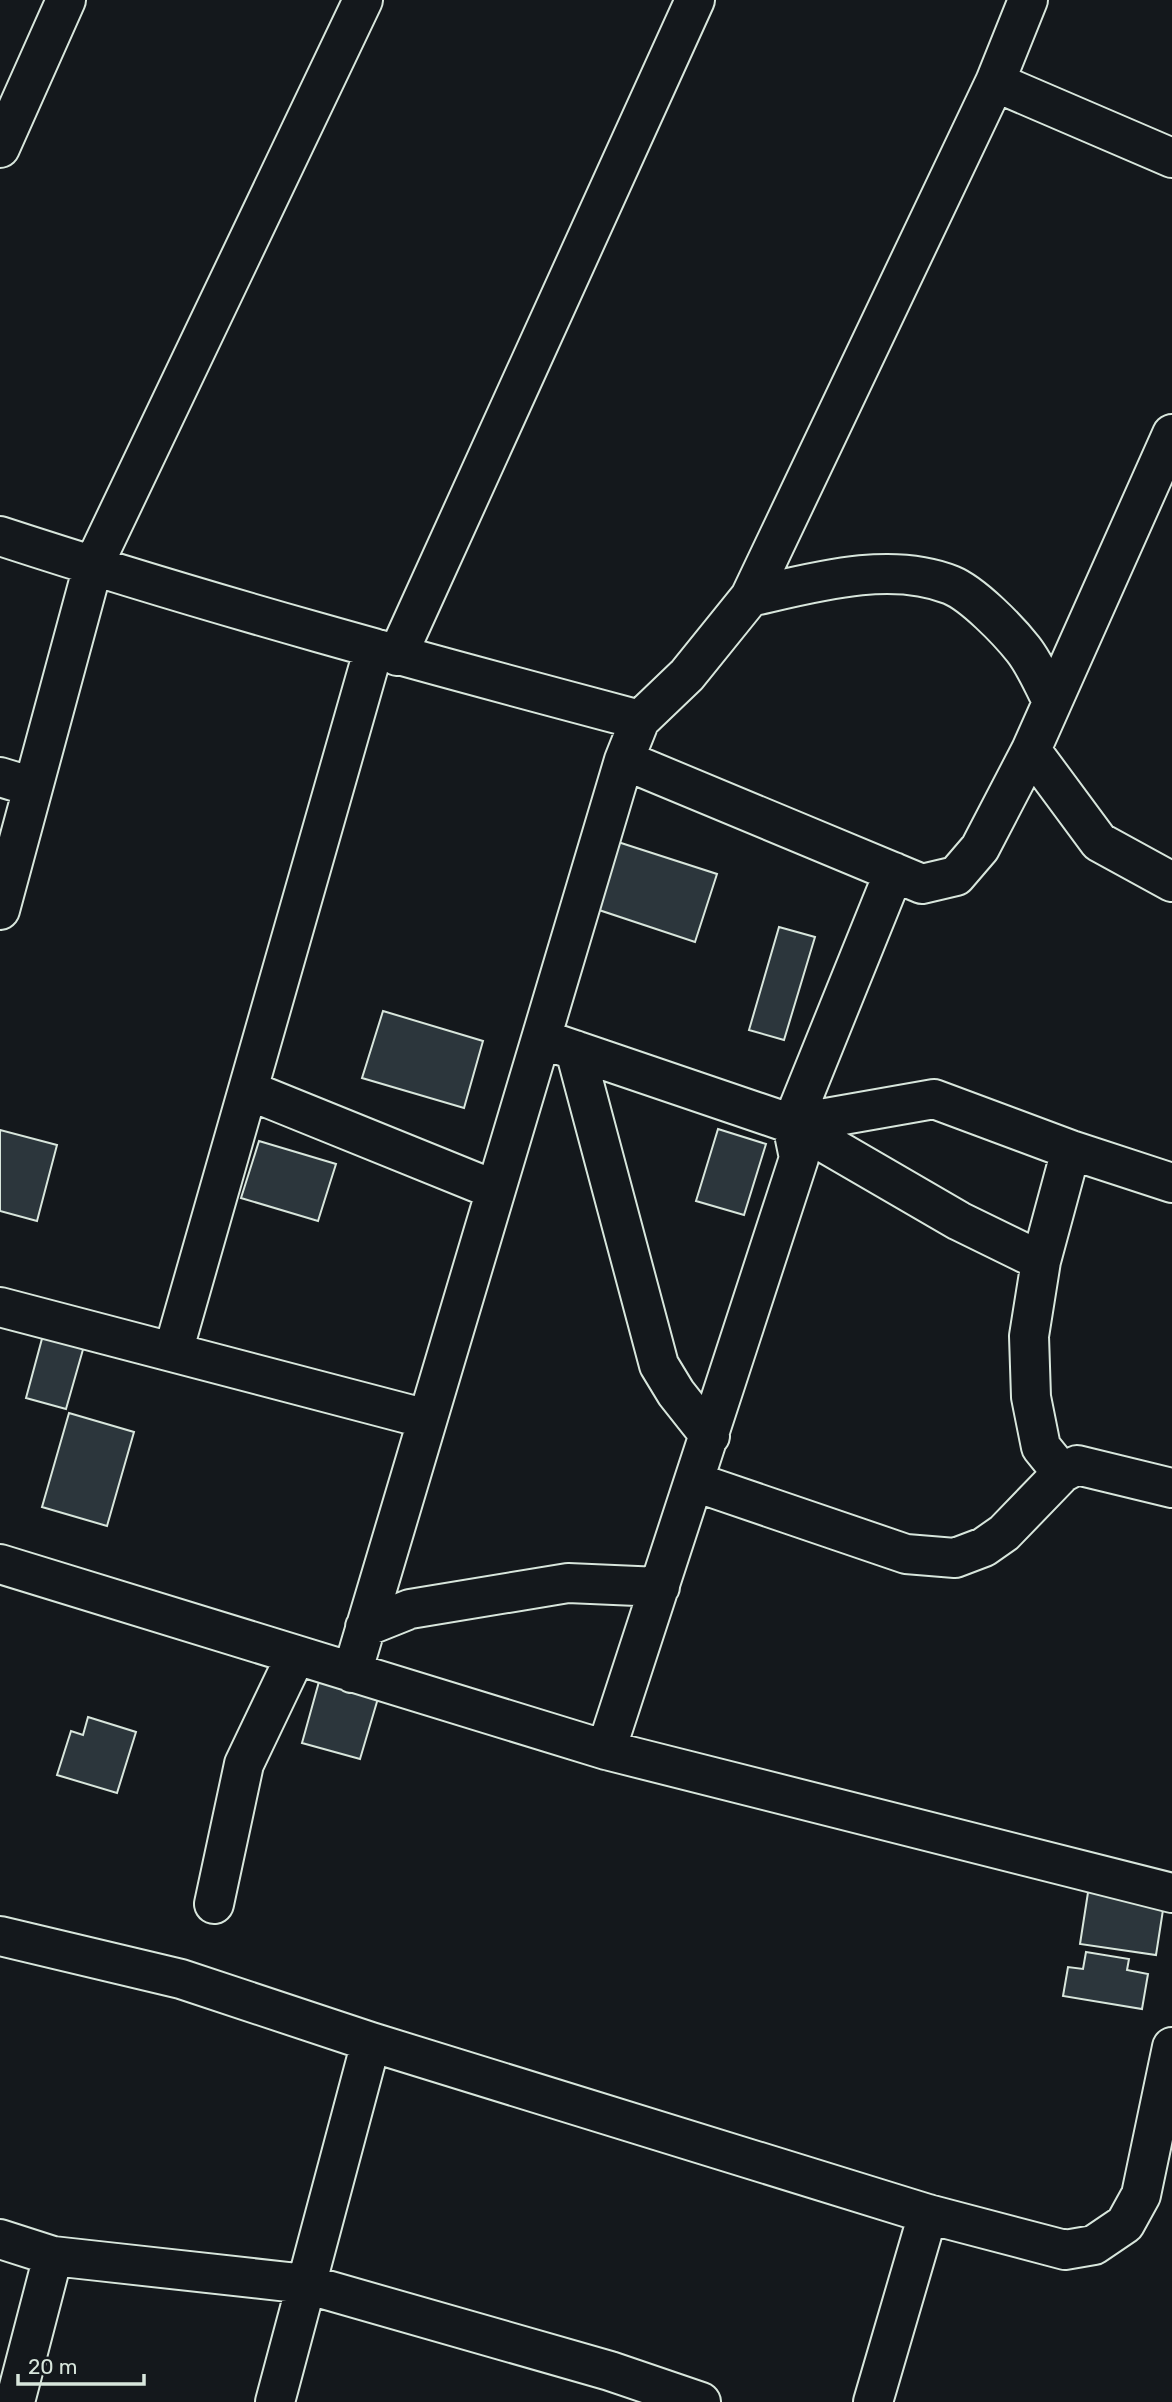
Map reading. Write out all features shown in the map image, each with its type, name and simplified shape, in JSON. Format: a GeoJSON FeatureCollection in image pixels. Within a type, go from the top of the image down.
{"type":"FeatureCollection","features":[{"type":"Feature","properties":{"kind":"street"},"geometry":{"type":"LineString","coordinates":[[0,148],[66,0]]}},
{"type":"Feature","properties":{"kind":"street"},"geometry":{"type":"LineString","coordinates":[[0,910],[16,782],[93,566],[363,0]]}},
{"type":"Feature","properties":{"kind":"street"},"geometry":{"type":"LineString","coordinates":[[173,1352],[248,1090],[386,652],[695,0]]}},
{"type":"Feature","properties":{"kind":"street"},"geometry":{"type":"LineString","coordinates":[[352,1673],[495,1189],[558,1044],[624,760],[640,720],[687,675],[750,597],[995,82],[1028,0]]}},
{"type":"Feature","properties":{"kind":"street"},"geometry":{"type":"LineString","coordinates":[[995,82],[1172,158]]}},
{"type":"Feature","properties":{"kind":"street"},"geometry":{"type":"LineString","coordinates":[[624,760],[922,884],[956,876],[980,848],[1031,750],[1172,434]]}},
{"type":"Feature","properties":{"kind":"street"},"geometry":{"type":"LineString","coordinates":[[0,536],[386,652],[640,720]]}},
{"type":"Feature","properties":{"kind":"street"},"geometry":{"type":"LineString","coordinates":[[750,597],[829,579],[901,573],[952,585],[992,615],[1025,651],[1052,701]]}},
{"type":"Feature","properties":{"kind":"street"},"geometry":{"type":"LineString","coordinates":[[1031,750],[1099,842],[1172,882]]}},
{"type":"Feature","properties":{"kind":"street"},"geometry":{"type":"LineString","coordinates":[[606,1750],[799,1158],[792,1124],[894,872]]}},
{"type":"Feature","properties":{"kind":"street"},"geometry":{"type":"LineString","coordinates":[[558,1044],[792,1124],[959,1221],[1041,1261]]}},
{"type":"Feature","properties":{"kind":"street"},"geometry":{"type":"LineString","coordinates":[[558,1044],[659,1365],[676,1393],[710,1436]]}},
{"type":"Feature","properties":{"kind":"street"},"geometry":{"type":"LineString","coordinates":[[248,1090],[495,1189]]}},
{"type":"Feature","properties":{"kind":"street"},"geometry":{"type":"LineString","coordinates":[[792,1124],[934,1099],[1071,1150],[1172,1183]]}},
{"type":"Feature","properties":{"kind":"street"},"geometry":{"type":"LineString","coordinates":[[1062,1473],[1041,1447],[1031,1397],[1029,1336],[1041,1261],[1071,1150]]}},
{"type":"Feature","properties":{"kind":"street"},"geometry":{"type":"LineString","coordinates":[[0,1307],[427,1419]]}},
{"type":"Feature","properties":{"kind":"street"},"geometry":{"type":"LineString","coordinates":[[695,1482],[906,1554],[955,1558],[984,1547],[1004,1533],[1062,1473],[1077,1465],[1172,1488]]}},
{"type":"Feature","properties":{"kind":"street"},"geometry":{"type":"LineString","coordinates":[[0,1564],[606,1750],[1172,1893]]}},
{"type":"Feature","properties":{"kind":"street"},"geometry":{"type":"LineString","coordinates":[[365,1627],[410,1609],[568,1583],[660,1587]]}},
{"type":"Feature","properties":{"kind":"street"},"geometry":{"type":"LineString","coordinates":[[214,1904],[244,1764],[296,1655]]}},
{"type":"Feature","properties":{"kind":"street"},"geometry":{"type":"LineString","coordinates":[[0,1936],[181,1979],[372,2042],[928,2214],[1065,2250],[1094,2245],[1125,2224],[1141,2195],[1172,2047]]}},
{"type":"Feature","properties":{"kind":"street"},"geometry":{"type":"LineString","coordinates":[[275,2402],[372,2042]]}},
{"type":"Feature","properties":{"kind":"street"},"geometry":{"type":"LineString","coordinates":[[873,2402],[928,2214]]}},
{"type":"Feature","properties":{"kind":"street"},"geometry":{"type":"LineString","coordinates":[[0,2239],[53,2256],[306,2284],[605,2386],[701,2402]]}},
{"type":"Feature","properties":{"kind":"street"},"geometry":{"type":"LineString","coordinates":[[15,2402],[53,2256]]}},
{"type":"Feature","properties":{"kind":"building"},"geometry":{"type":"Polygon","coordinates":[[[618,842],[717,874],[695,942],[596,909],[618,842]]]}},
{"type":"Feature","properties":{"kind":"building"},"geometry":{"type":"Polygon","coordinates":[[[779,927],[815,937],[784,1040],[749,1030],[779,927]]]}},
{"type":"Feature","properties":{"kind":"building"},"geometry":{"type":"Polygon","coordinates":[[[383,1011],[483,1041],[464,1108],[362,1078],[383,1011]]]}},
{"type":"Feature","properties":{"kind":"building"},"geometry":{"type":"Polygon","coordinates":[[[718,1129],[766,1144],[744,1215],[696,1201],[718,1129]]]}},
{"type":"Feature","properties":{"kind":"building"},"geometry":{"type":"Polygon","coordinates":[[[0,1130],[57,1145],[37,1221],[0,1211],[0,1130]]]}},
{"type":"Feature","properties":{"kind":"building"},"geometry":{"type":"Polygon","coordinates":[[[259,1141],[336,1164],[318,1221],[241,1198],[259,1141]]]}},
{"type":"Feature","properties":{"kind":"building"},"geometry":{"type":"Polygon","coordinates":[[[43,1335],[84,1346],[66,1409],[26,1398],[43,1335]]]}},
{"type":"Feature","properties":{"kind":"building"},"geometry":{"type":"Polygon","coordinates":[[[69,1413],[134,1432],[107,1526],[42,1507],[69,1413]]]}},
{"type":"Feature","properties":{"kind":"building"},"geometry":{"type":"Polygon","coordinates":[[[320,1678],[379,1695],[360,1759],[302,1743],[320,1678]]]}},
{"type":"Feature","properties":{"kind":"building"},"geometry":{"type":"Polygon","coordinates":[[[88,1717],[136,1732],[117,1793],[57,1775],[71,1731],[83,1735],[88,1717]]]}},
{"type":"Feature","properties":{"kind":"building"},"geometry":{"type":"Polygon","coordinates":[[[1089,1886],[1165,1897],[1156,1955],[1080,1944],[1089,1886]]]}},
{"type":"Feature","properties":{"kind":"building"},"geometry":{"type":"Polygon","coordinates":[[[1086,1952],[1129,1959],[1127,1970],[1148,1974],[1142,2009],[1063,1996],[1068,1967],[1083,1969],[1086,1952]]]}}]}
